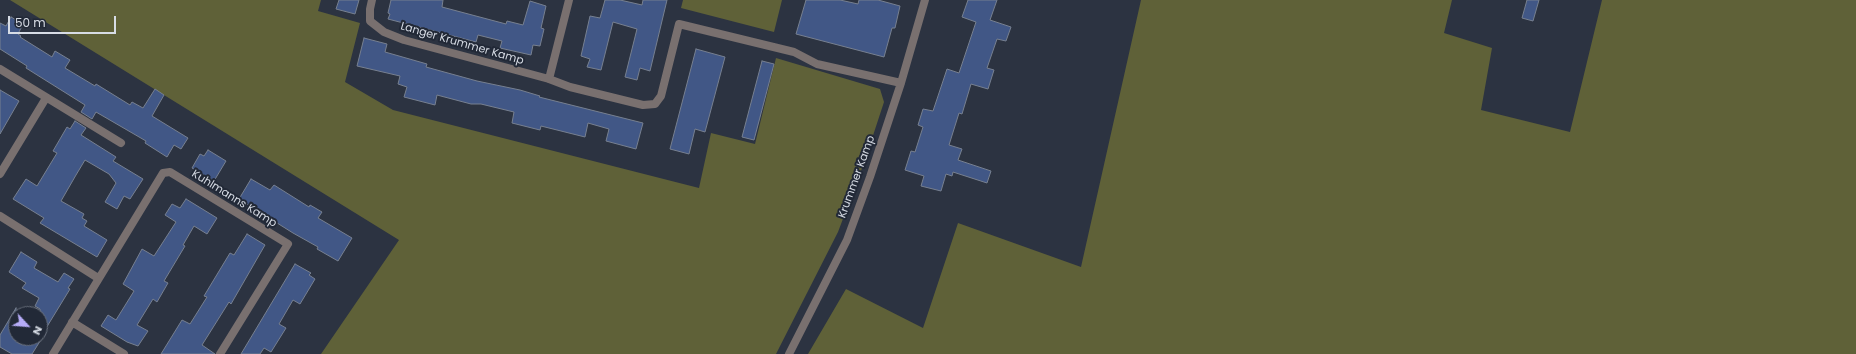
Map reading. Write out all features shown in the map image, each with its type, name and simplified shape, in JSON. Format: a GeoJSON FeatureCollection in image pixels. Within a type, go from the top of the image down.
{"type":"FeatureCollection","features":[{"type":"Feature","properties":{"kind":"street","name":"Langer Krummer Kamp"},"geometry":{"type":"LineString","coordinates":[[372,0],[370,20],[384,32],[404,40],[549,79],[570,87],[643,105],[655,104],[661,96],[679,24],[794,52],[817,64],[901,83]]}},
{"type":"Feature","properties":{"kind":"street"},"geometry":{"type":"LineString","coordinates":[[549,79],[570,0]]}},
{"type":"Feature","properties":{"kind":"street","name":"Krummer Kamp"},"geometry":{"type":"LineString","coordinates":[[789,354],[847,240],[870,177],[901,83],[925,0]]}},
{"type":"Feature","properties":{"kind":"street"},"geometry":{"type":"LineString","coordinates":[[0,69],[121,143]]}},
{"type":"Feature","properties":{"kind":"street"},"geometry":{"type":"LineString","coordinates":[[0,174],[46,98]]}},
{"type":"Feature","properties":{"kind":"street","name":"Kuhlmanns Kamp"},"geometry":{"type":"LineString","coordinates":[[53,354],[163,173],[170,172],[288,244],[220,354]]}},
{"type":"Feature","properties":{"kind":"street"},"geometry":{"type":"LineString","coordinates":[[0,216],[98,278]]}},
{"type":"Feature","properties":{"kind":"street"},"geometry":{"type":"LineString","coordinates":[[72,322],[124,354]]}},
{"type":"Feature","properties":{"kind":"green space"},"geometry":{"type":"Polygon","coordinates":[[[10,0],[321,0],[318,11],[360,23],[345,82],[393,110],[699,188],[711,133],[755,144],[776,58],[880,89],[884,102],[864,163],[838,232],[776,354],[321,354],[399,240],[10,0]]]}},
{"type":"Feature","properties":{"kind":"green space"},"geometry":{"type":"Polygon","coordinates":[[[683,0],[782,0],[774,32],[681,8],[683,0]]]}},
{"type":"Feature","properties":{"kind":"green space"},"geometry":{"type":"Polygon","coordinates":[[[1141,0],[1452,0],[1444,33],[1492,48],[1481,110],[1570,132],[1602,0],[1856,0],[1856,354],[808,354],[846,289],[923,328],[958,223],[1081,267],[1141,0]]]}},
{"type":"Feature","properties":{"kind":"building"},"geometry":{"type":"Polygon","coordinates":[[[339,0],[359,0],[355,14],[336,9],[339,0]]]}},
{"type":"Feature","properties":{"kind":"building"},"geometry":{"type":"Polygon","coordinates":[[[391,0],[443,0],[442,7],[506,24],[507,21],[523,25],[530,1],[546,6],[541,28],[544,29],[540,46],[533,45],[531,55],[500,48],[502,41],[478,35],[476,42],[388,19],[391,0]]]}},
{"type":"Feature","properties":{"kind":"building"},"geometry":{"type":"Polygon","coordinates":[[[605,0],[620,0],[642,5],[643,0],[667,0],[650,71],[640,68],[637,80],[625,77],[637,29],[613,22],[601,70],[587,67],[590,59],[581,56],[590,16],[600,18],[605,0]]]}},
{"type":"Feature","properties":{"kind":"building"},"geometry":{"type":"Polygon","coordinates":[[[806,0],[840,0],[858,4],[859,0],[878,0],[900,6],[895,28],[892,28],[884,57],[796,34],[806,0]]]}},
{"type":"Feature","properties":{"kind":"building"},"geometry":{"type":"Polygon","coordinates":[[[968,0],[997,0],[990,20],[1011,27],[1006,41],[997,39],[987,68],[994,70],[988,89],[971,84],[962,114],[959,113],[949,145],[962,149],[958,160],[991,171],[987,183],[953,172],[952,176],[946,174],[941,191],[921,186],[924,176],[905,170],[911,151],[915,152],[923,127],[918,125],[923,109],[933,111],[947,69],[959,73],[976,22],[962,17],[968,0]]]}},
{"type":"Feature","properties":{"kind":"building"},"geometry":{"type":"Polygon","coordinates":[[[1527,0],[1539,0],[1533,21],[1522,18],[1527,0]]]}},
{"type":"Feature","properties":{"kind":"building"},"geometry":{"type":"Polygon","coordinates":[[[11,17],[23,24],[18,34],[21,36],[20,37],[52,57],[55,51],[70,60],[65,68],[95,86],[96,84],[130,105],[132,102],[143,108],[155,89],[164,95],[152,116],[188,138],[181,149],[174,145],[167,157],[145,143],[146,141],[96,112],[92,119],[81,112],[85,105],[26,68],[27,66],[0,49],[0,23],[6,26],[11,17]]]}},
{"type":"Feature","properties":{"kind":"building"},"geometry":{"type":"Polygon","coordinates":[[[364,38],[387,44],[385,52],[427,64],[426,67],[477,81],[520,90],[540,96],[539,97],[643,123],[636,149],[606,141],[609,129],[588,123],[585,137],[541,126],[540,130],[512,123],[514,112],[481,104],[471,104],[437,95],[435,105],[404,97],[407,87],[398,84],[400,76],[357,66],[364,38]]]}},
{"type":"Feature","properties":{"kind":"building"},"geometry":{"type":"Polygon","coordinates":[[[696,49],[725,57],[705,132],[695,129],[689,154],[670,149],[696,49]]]}},
{"type":"Feature","properties":{"kind":"building"},"geometry":{"type":"Polygon","coordinates":[[[762,61],[774,64],[754,140],[742,137],[762,61]]]}},
{"type":"Feature","properties":{"kind":"building"},"geometry":{"type":"Polygon","coordinates":[[[0,90],[19,101],[0,134],[0,90]]]}},
{"type":"Feature","properties":{"kind":"building"},"geometry":{"type":"Polygon","coordinates":[[[75,121],[86,128],[81,135],[116,157],[113,161],[143,179],[130,199],[124,196],[117,209],[105,202],[116,183],[109,174],[85,160],[76,175],[61,201],[84,214],[82,218],[87,221],[84,226],[107,240],[97,257],[40,223],[44,218],[13,199],[26,179],[37,186],[57,153],[53,151],[67,127],[70,129],[75,121]]]}},
{"type":"Feature","properties":{"kind":"building"},"geometry":{"type":"Polygon","coordinates":[[[208,150],[226,161],[214,181],[192,168],[200,154],[204,156],[208,150]]]}},
{"type":"Feature","properties":{"kind":"building"},"geometry":{"type":"Polygon","coordinates":[[[251,179],[270,190],[274,185],[309,207],[310,205],[322,212],[318,218],[352,238],[338,261],[317,249],[318,247],[239,199],[251,179]]]}},
{"type":"Feature","properties":{"kind":"building"},"geometry":{"type":"Polygon","coordinates":[[[186,199],[217,218],[207,234],[194,226],[183,245],[185,246],[164,281],[168,283],[157,302],[153,299],[137,325],[148,331],[138,346],[127,342],[101,326],[108,315],[116,320],[134,291],[123,284],[142,249],[154,256],[176,222],[165,215],[172,204],[180,208],[186,199]]]}},
{"type":"Feature","properties":{"kind":"building"},"geometry":{"type":"Polygon","coordinates":[[[247,234],[265,245],[231,304],[229,302],[202,345],[215,354],[161,354],[182,320],[190,324],[207,297],[204,296],[230,253],[234,255],[247,234]]]}},
{"type":"Feature","properties":{"kind":"building"},"geometry":{"type":"Polygon","coordinates":[[[21,252],[37,262],[34,268],[58,282],[64,273],[74,279],[68,288],[70,289],[48,325],[48,306],[35,306],[39,298],[22,288],[26,283],[9,272],[21,252]]]}},
{"type":"Feature","properties":{"kind":"building"},"geometry":{"type":"Polygon","coordinates":[[[295,264],[311,273],[309,275],[315,279],[300,304],[293,300],[279,324],[286,328],[271,352],[264,348],[260,354],[241,354],[295,264]]]}},
{"type":"Feature","properties":{"kind":"building"},"geometry":{"type":"Polygon","coordinates":[[[8,322],[8,346],[37,346],[32,354],[12,354],[0,347],[0,335],[8,322]]]}}]}
